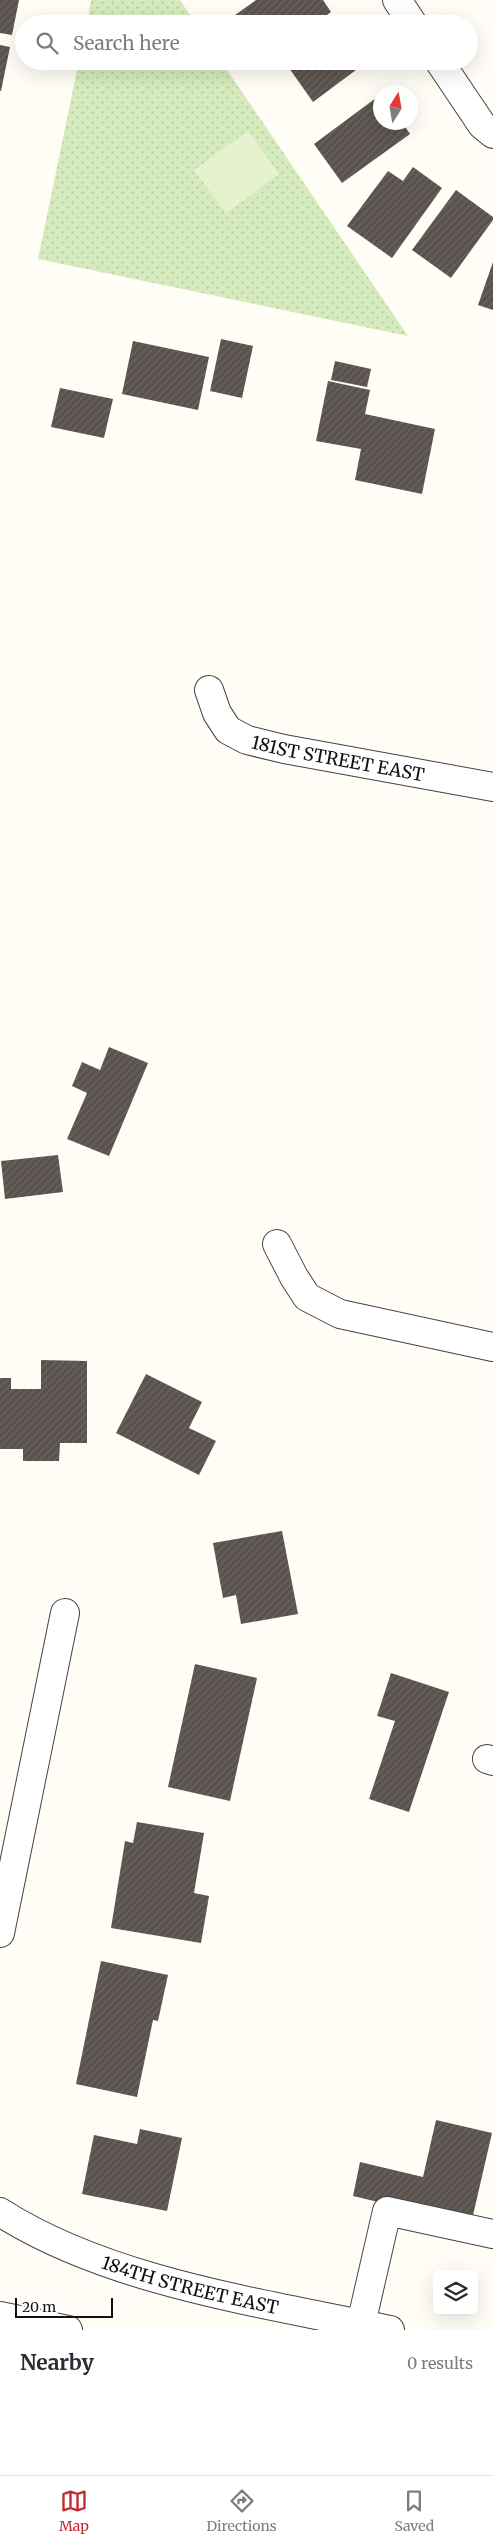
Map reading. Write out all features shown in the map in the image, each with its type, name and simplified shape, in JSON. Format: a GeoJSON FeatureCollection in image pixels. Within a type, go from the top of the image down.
{"type":"FeatureCollection","features":[{"type":"Feature","properties":{"kind":"street"},"geometry":{"type":"LineString","coordinates":[[397,0],[407,15]]}},
{"type":"Feature","properties":{"kind":"street"},"geometry":{"type":"LineString","coordinates":[[445,70],[482,125],[493,134]]}},
{"type":"Feature","properties":{"kind":"street","name":"181ST STREET EAST"},"geometry":{"type":"LineString","coordinates":[[209,690],[216,712],[228,730],[247,740],[303,753],[493,787]]}},
{"type":"Feature","properties":{"kind":"street"},"geometry":{"type":"LineString","coordinates":[[277,1244],[307,1297],[340,1314],[493,1347]]}},
{"type":"Feature","properties":{"kind":"street"},"geometry":{"type":"LineString","coordinates":[[0,1933],[65,1613]]}},
{"type":"Feature","properties":{"kind":"street","name":"184TH STREET EAST"},"geometry":{"type":"LineString","coordinates":[[0,2212],[21,2225],[113,2265],[190,2287],[390,2330]]}},
{"type":"Feature","properties":{"kind":"street"},"geometry":{"type":"LineString","coordinates":[[361,2324],[387,2212],[493,2234]]}},
{"type":"Feature","properties":{"kind":"street"},"geometry":{"type":"LineString","coordinates":[[0,2316],[68,2330]]}},
{"type":"Feature","properties":{"kind":"green space"},"geometry":{"type":"Polygon","coordinates":[[[91,0],[180,0],[190,15],[88,15],[91,0]]]}},
{"type":"Feature","properties":{"kind":"green space"},"geometry":{"type":"Polygon","coordinates":[[[77,70],[227,70],[408,336],[38,259],[77,70]]]}},
{"type":"Feature","properties":{"kind":"green space"},"geometry":{"type":"Polygon","coordinates":[[[248,131],[279,174],[226,213],[194,170],[248,131]]]}},
{"type":"Feature","properties":{"kind":"building"},"geometry":{"type":"Polygon","coordinates":[[[0,0],[19,0],[12,35],[0,33],[0,0]]]}},
{"type":"Feature","properties":{"kind":"building"},"geometry":{"type":"Polygon","coordinates":[[[256,0],[323,0],[331,12],[327,15],[235,15],[256,0]]]}},
{"type":"Feature","properties":{"kind":"building"},"geometry":{"type":"Polygon","coordinates":[[[0,45],[10,47],[1,91],[0,91],[0,45]]]}},
{"type":"Feature","properties":{"kind":"building"},"geometry":{"type":"Polygon","coordinates":[[[290,70],[356,70],[313,102],[290,70]]]}},
{"type":"Feature","properties":{"kind":"building"},"geometry":{"type":"Polygon","coordinates":[[[373,100],[373,130],[407,130],[410,134],[342,183],[314,144],[373,100]]]}},
{"type":"Feature","properties":{"kind":"building"},"geometry":{"type":"Polygon","coordinates":[[[413,167],[442,188],[392,258],[347,226],[388,171],[403,181],[413,167]]]}},
{"type":"Feature","properties":{"kind":"building"},"geometry":{"type":"Polygon","coordinates":[[[456,190],[493,217],[493,220],[451,278],[412,250],[456,190]]]}},
{"type":"Feature","properties":{"kind":"building"},"geometry":{"type":"Polygon","coordinates":[[[493,262],[493,310],[478,305],[493,262]]]}},
{"type":"Feature","properties":{"kind":"building"},"geometry":{"type":"Polygon","coordinates":[[[221,339],[253,346],[242,398],[210,391],[221,339]]]}},
{"type":"Feature","properties":{"kind":"building"},"geometry":{"type":"Polygon","coordinates":[[[133,341],[209,357],[198,410],[122,394],[133,341]]]}},
{"type":"Feature","properties":{"kind":"building"},"geometry":{"type":"Polygon","coordinates":[[[335,361],[371,369],[367,387],[331,380],[335,361]]]}},
{"type":"Feature","properties":{"kind":"building"},"geometry":{"type":"Polygon","coordinates":[[[328,381],[370,390],[365,414],[435,429],[422,494],[355,480],[361,449],[316,441],[328,381]]]}},
{"type":"Feature","properties":{"kind":"building"},"geometry":{"type":"Polygon","coordinates":[[[60,388],[113,399],[104,438],[51,427],[60,388]]]}},
{"type":"Feature","properties":{"kind":"building"},"geometry":{"type":"Polygon","coordinates":[[[109,1047],[148,1063],[109,1156],[67,1139],[87,1093],[72,1086],[82,1062],[100,1070],[109,1047]]]}},
{"type":"Feature","properties":{"kind":"building"},"geometry":{"type":"Polygon","coordinates":[[[58,1155],[63,1192],[5,1199],[1,1161],[58,1155]]]}},
{"type":"Feature","properties":{"kind":"building"},"geometry":{"type":"Polygon","coordinates":[[[41,1360],[87,1361],[87,1443],[60,1443],[59,1461],[23,1461],[23,1449],[0,1449],[0,1378],[11,1378],[11,1389],[41,1389],[41,1360]]]}},
{"type":"Feature","properties":{"kind":"building"},"geometry":{"type":"Polygon","coordinates":[[[146,1374],[202,1402],[189,1428],[216,1441],[199,1475],[116,1433],[146,1374]]]}},
{"type":"Feature","properties":{"kind":"building"},"geometry":{"type":"Polygon","coordinates":[[[282,1531],[298,1614],[241,1624],[236,1595],[223,1598],[213,1543],[282,1531]]]}},
{"type":"Feature","properties":{"kind":"building"},"geometry":{"type":"Polygon","coordinates":[[[195,1664],[257,1678],[230,1801],[168,1787],[195,1664]]]}},
{"type":"Feature","properties":{"kind":"building"},"geometry":{"type":"Polygon","coordinates":[[[391,1673],[449,1692],[409,1812],[369,1799],[395,1721],[377,1716],[391,1673]]]}},
{"type":"Feature","properties":{"kind":"building"},"geometry":{"type":"Polygon","coordinates":[[[137,1822],[204,1833],[194,1893],[209,1896],[201,1943],[111,1928],[125,1841],[133,1843],[137,1822]]]}},
{"type":"Feature","properties":{"kind":"building"},"geometry":{"type":"Polygon","coordinates":[[[101,1961],[168,1975],[158,2021],[153,2020],[137,2097],[76,2084],[101,1961]]]}},
{"type":"Feature","properties":{"kind":"building"},"geometry":{"type":"Polygon","coordinates":[[[436,2120],[492,2133],[471,2224],[353,2196],[360,2162],[423,2177],[436,2120]]]}},
{"type":"Feature","properties":{"kind":"building"},"geometry":{"type":"Polygon","coordinates":[[[140,2129],[182,2138],[167,2211],[82,2194],[94,2135],[137,2144],[140,2129]]]}}]}
